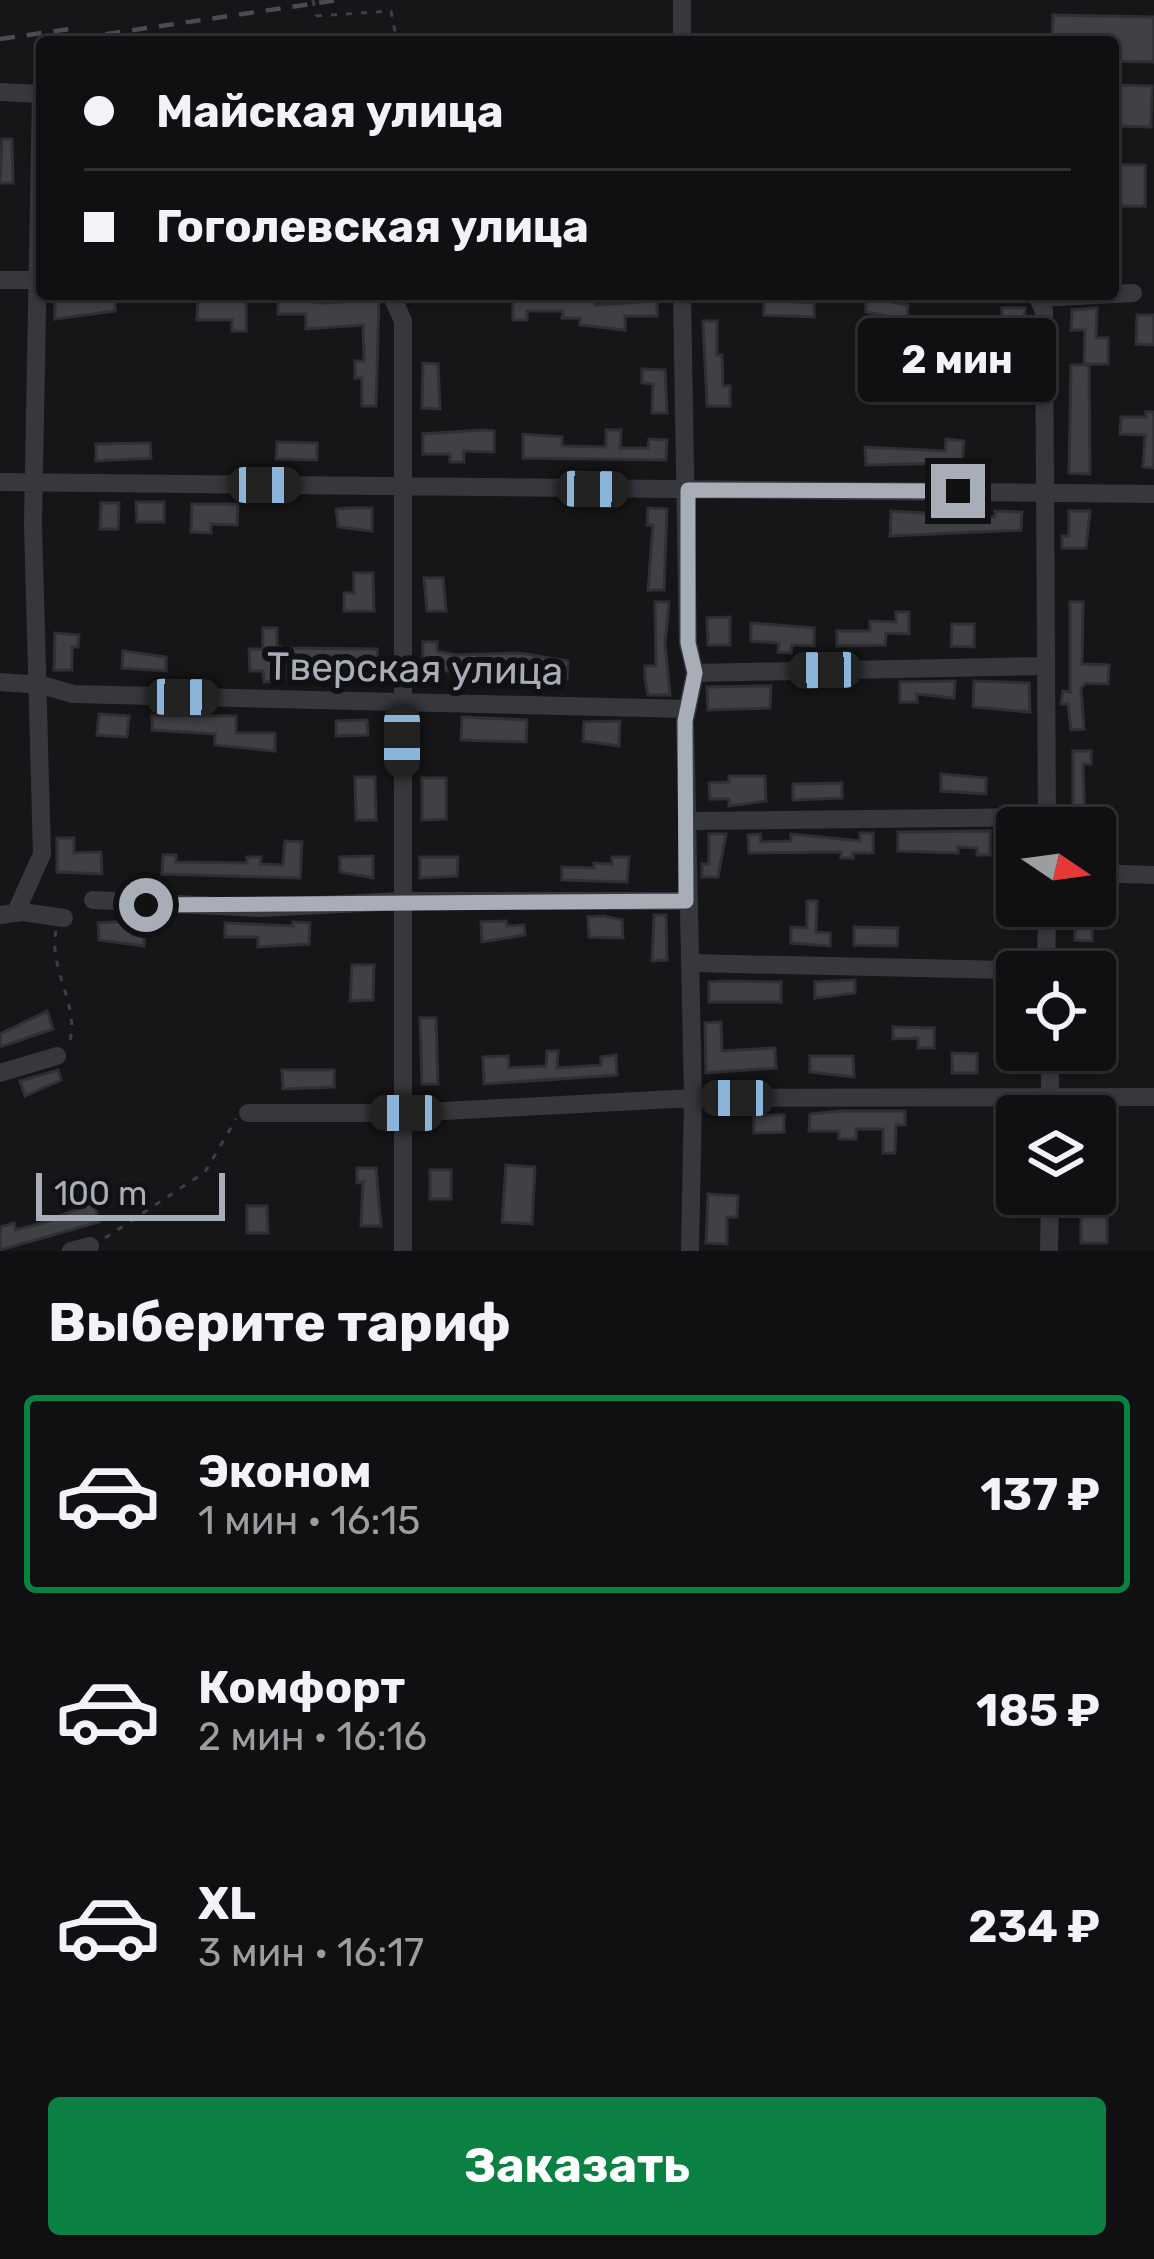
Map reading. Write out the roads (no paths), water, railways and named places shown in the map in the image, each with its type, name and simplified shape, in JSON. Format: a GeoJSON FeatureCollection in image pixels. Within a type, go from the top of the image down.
{"type":"FeatureCollection","features":[{"type":"Feature","properties":{"kind":"street"},"geometry":{"type":"LineString","coordinates":[[682,0],[682,36]]}},
{"type":"Feature","properties":{"kind":"street"},"geometry":{"type":"LineString","coordinates":[[0,92],[36,94]]}},
{"type":"Feature","properties":{"kind":"street"},"geometry":{"type":"LineString","coordinates":[[0,280],[36,280]]}},
{"type":"Feature","properties":{"kind":"street"},"geometry":{"type":"LineString","coordinates":[[1119,293],[1133,293]]}},
{"type":"Feature","properties":{"kind":"street"},"geometry":{"type":"LineString","coordinates":[[39,300],[34,684],[42,770],[42,854],[8,914],[64,918]]}},
{"type":"Feature","properties":{"kind":"street"},"geometry":{"type":"LineString","coordinates":[[394,300],[403,322],[403,1251]]}},
{"type":"Feature","properties":{"kind":"street"},"geometry":{"type":"LineString","coordinates":[[682,300],[688,643],[695,673],[687,709],[686,901],[693,1098],[689,1251]]}},
{"type":"Feature","properties":{"kind":"street"},"geometry":{"type":"LineString","coordinates":[[1037,300],[1044,311],[1048,492],[1043,666],[1047,807]]}},
{"type":"Feature","properties":{"kind":"street"},"geometry":{"type":"LineString","coordinates":[[0,482],[1154,494]]}},
{"type":"Feature","properties":{"kind":"street"},"geometry":{"type":"LineString","coordinates":[[695,673],[1043,666]]}},
{"type":"Feature","properties":{"kind":"street","name":"Тверская улица"},"geometry":{"type":"LineString","coordinates":[[0,682],[73,694],[687,709]]}},
{"type":"Feature","properties":{"kind":"street"},"geometry":{"type":"LineString","coordinates":[[688,821],[996,822]]}},
{"type":"Feature","properties":{"kind":"street"},"geometry":{"type":"LineString","coordinates":[[1116,873],[1154,875]]}},
{"type":"Feature","properties":{"kind":"street"},"geometry":{"type":"LineString","coordinates":[[93,900],[239,908],[401,901],[686,901]]}},
{"type":"Feature","properties":{"kind":"street"},"geometry":{"type":"LineString","coordinates":[[690,963],[996,970]]}},
{"type":"Feature","properties":{"kind":"street"},"geometry":{"type":"LineString","coordinates":[[0,1073],[57,1056]]}},
{"type":"Feature","properties":{"kind":"street"},"geometry":{"type":"LineString","coordinates":[[1116,1100],[1154,1097]]}},
{"type":"Feature","properties":{"kind":"street"},"geometry":{"type":"LineString","coordinates":[[248,1113],[406,1113],[693,1098],[996,1105]]}},
{"type":"Feature","properties":{"kind":"street"},"geometry":{"type":"LineString","coordinates":[[1049,1251],[1050,1215]]}},
{"type":"Feature","properties":{"kind":"railway"},"geometry":{"type":"LineString","coordinates":[[93,36],[338,0]]}},
{"type":"Feature","properties":{"kind":"railway"},"geometry":{"type":"LineString","coordinates":[[0,39],[70,29]]}}]}
